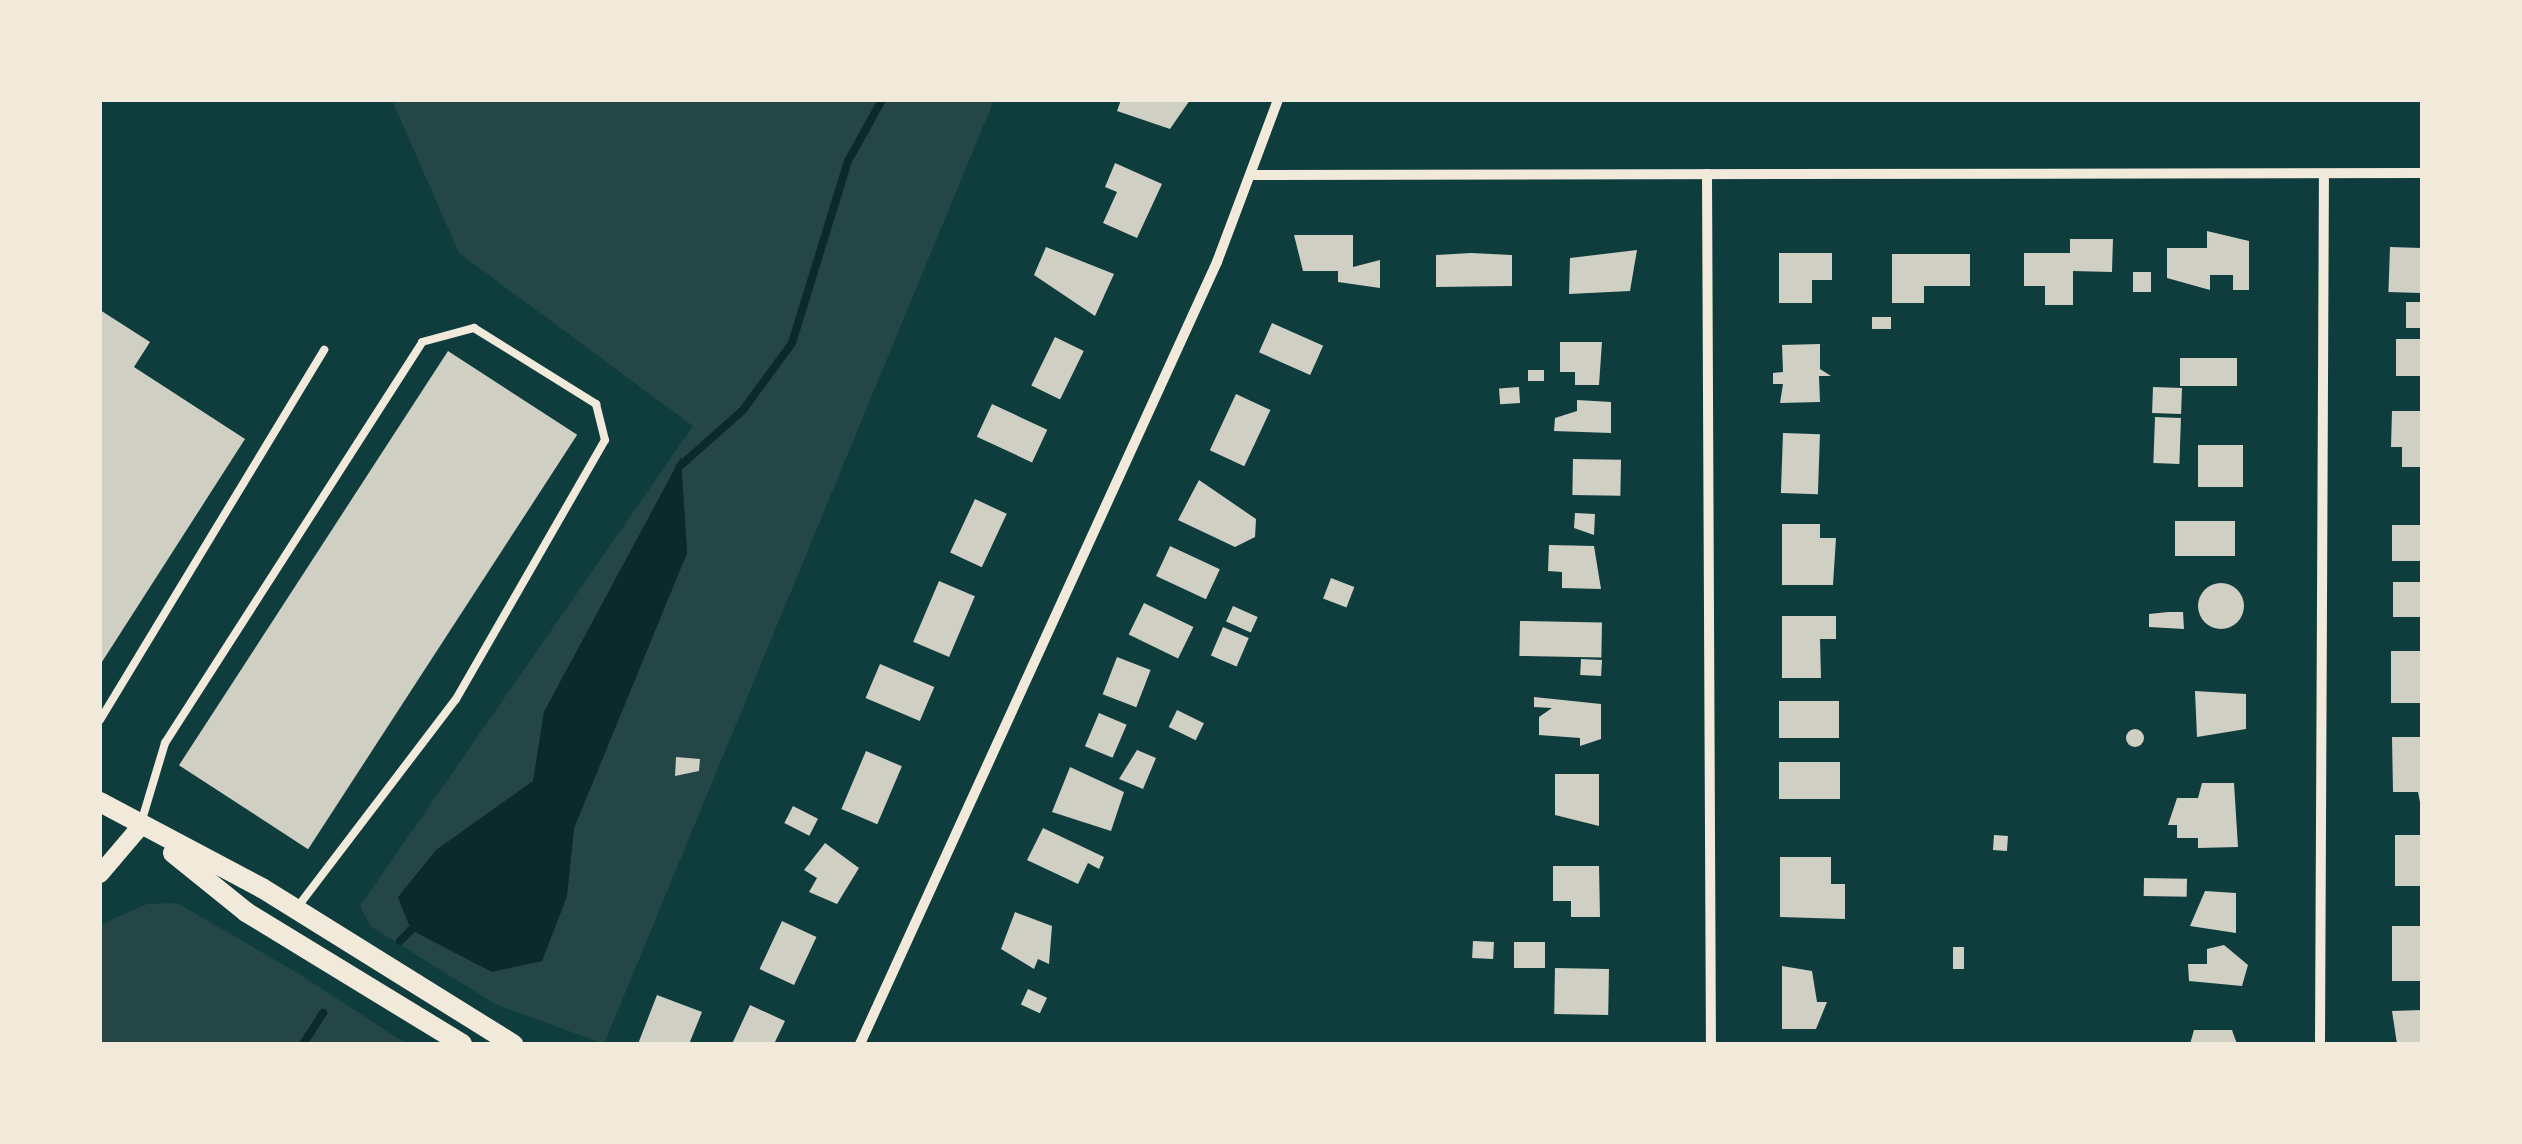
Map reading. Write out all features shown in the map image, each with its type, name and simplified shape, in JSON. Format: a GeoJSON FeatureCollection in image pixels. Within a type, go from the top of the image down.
{"type":"FeatureCollection","features":[{"type":"Feature","properties":{"kind":"main road"},"geometry":{"type":"LineString","coordinates":[[100,802],[296,908],[513,1044]]}},
{"type":"Feature","properties":{"kind":"main road"},"geometry":{"type":"LineString","coordinates":[[140,827],[246,912],[462,1044]]}},
{"type":"Feature","properties":{"kind":"street"},"geometry":{"type":"LineString","coordinates":[[860,1044],[1254,174],[1278,100]]}},
{"type":"Feature","properties":{"kind":"street"},"geometry":{"type":"LineString","coordinates":[[1254,174],[2422,173]]}},
{"type":"Feature","properties":{"kind":"street"},"geometry":{"type":"LineString","coordinates":[[1708,174],[1711,1044]]}},
{"type":"Feature","properties":{"kind":"street"},"geometry":{"type":"LineString","coordinates":[[2320,1044],[2324,174]]}},
{"type":"Feature","properties":{"kind":"street"},"geometry":{"type":"LineString","coordinates":[[100,874],[140,827]]}},
{"type":"Feature","properties":{"kind":"lane"},"geometry":{"type":"LineString","coordinates":[[140,827],[164,743],[422,342],[474,328],[596,404],[604,440],[456,699],[296,908]]}},
{"type":"Feature","properties":{"kind":"lane"},"geometry":{"type":"LineString","coordinates":[[100,720],[324,350]]}},
{"type":"Feature","properties":{"kind":"shaded area"},"geometry":{"type":"Polygon","coordinates":[[[392,100],[994,100],[604,1044],[495,1004],[370,926],[360,906],[693,426],[459,253],[392,100]],[[681,459],[544,712],[533,782],[493,811],[542,961],[567,896],[574,828],[687,553],[681,459]]]}},
{"type":"Feature","properties":{"kind":"shaded area"},"geometry":{"type":"Polygon","coordinates":[[[681,457],[687,553],[574,828],[567,896],[542,961],[492,972],[411,930],[398,897],[436,850],[533,781],[544,712],[681,457]]]}},
{"type":"Feature","properties":{"kind":"shaded area"},"geometry":{"type":"Polygon","coordinates":[[[177,903],[296,972],[407,1044],[100,1044],[100,925],[147,904],[177,903]]]}},
{"type":"Feature","properties":{"kind":"building"},"geometry":{"type":"Polygon","coordinates":[[[1121,100],[1190,100],[1170,129],[1117,111],[1121,100]]]}},
{"type":"Feature","properties":{"kind":"building"},"geometry":{"type":"Polygon","coordinates":[[[1115,163],[1162,184],[1137,238],[1103,223],[1117,192],[1105,187],[1115,163]]]}},
{"type":"Feature","properties":{"kind":"building"},"geometry":{"type":"Polygon","coordinates":[[[2207,231],[2249,241],[2249,290],[2233,290],[2233,275],[2210,275],[2210,290],[2167,278],[2167,248],[2207,248],[2207,231]]]}},
{"type":"Feature","properties":{"kind":"building"},"geometry":{"type":"Polygon","coordinates":[[[1294,235],[1353,235],[1353,267],[1380,260],[1380,288],[1338,282],[1338,271],[1303,271],[1294,235]]]}},
{"type":"Feature","properties":{"kind":"building"},"geometry":{"type":"Polygon","coordinates":[[[2070,239],[2113,239],[2112,272],[2073,271],[2073,305],[2045,305],[2045,286],[2024,286],[2024,253],[2070,253],[2070,239]]]}},
{"type":"Feature","properties":{"kind":"building"},"geometry":{"type":"Polygon","coordinates":[[[1046,247],[1114,274],[1095,316],[1034,275],[1046,247]]]}},
{"type":"Feature","properties":{"kind":"building"},"geometry":{"type":"Polygon","coordinates":[[[2390,247],[2422,248],[2420,293],[2388,292],[2390,247]]]}},
{"type":"Feature","properties":{"kind":"building"},"geometry":{"type":"Polygon","coordinates":[[[1637,250],[1630,291],[1569,294],[1570,258],[1637,250]]]}},
{"type":"Feature","properties":{"kind":"building"},"geometry":{"type":"Polygon","coordinates":[[[1779,253],[1832,253],[1832,280],[1812,280],[1812,303],[1779,303],[1779,253]]]}},
{"type":"Feature","properties":{"kind":"building"},"geometry":{"type":"Polygon","coordinates":[[[1892,254],[1970,254],[1970,286],[1924,286],[1924,303],[1892,303],[1892,254]]]}},
{"type":"Feature","properties":{"kind":"building"},"geometry":{"type":"Polygon","coordinates":[[[1436,255],[1512,255],[1512,286],[1436,287],[1436,255]]]}},
{"type":"Feature","properties":{"kind":"building"},"geometry":{"type":"Polygon","coordinates":[[[2133,272],[2151,272],[2151,292],[2133,292],[2133,272]]]}},
{"type":"Feature","properties":{"kind":"building"},"geometry":{"type":"Polygon","coordinates":[[[2406,302],[2422,302],[2422,328],[2406,328],[2406,302]]]}},
{"type":"Feature","properties":{"kind":"building"},"geometry":{"type":"Polygon","coordinates":[[[100,310],[150,342],[134,367],[245,439],[100,665],[100,310]]]}},
{"type":"Feature","properties":{"kind":"building"},"geometry":{"type":"Polygon","coordinates":[[[1872,317],[1891,317],[1891,329],[1872,329],[1872,317]]]}},
{"type":"Feature","properties":{"kind":"building"},"geometry":{"type":"Polygon","coordinates":[[[1272,323],[1323,346],[1310,375],[1259,352],[1272,323]]]}},
{"type":"Feature","properties":{"kind":"building"},"geometry":{"type":"Polygon","coordinates":[[[1055,337],[1084,351],[1060,400],[1031,386],[1055,337]]]}},
{"type":"Feature","properties":{"kind":"building"},"geometry":{"type":"Polygon","coordinates":[[[2396,339],[2422,339],[2422,376],[2396,376],[2396,339]]]}},
{"type":"Feature","properties":{"kind":"building"},"geometry":{"type":"Polygon","coordinates":[[[1560,342],[1602,342],[1599,385],[1575,385],[1575,372],[1560,372],[1560,342]]]}},
{"type":"Feature","properties":{"kind":"building"},"geometry":{"type":"Polygon","coordinates":[[[1820,344],[1820,369],[1831,376],[1819,376],[1820,402],[1780,403],[1783,384],[1773,384],[1773,373],[1783,372],[1782,345],[1820,344]]]}},
{"type":"Feature","properties":{"kind":"building"},"geometry":{"type":"Polygon","coordinates":[[[448,351],[577,435],[308,849],[179,765],[448,351]]]}},
{"type":"Feature","properties":{"kind":"building"},"geometry":{"type":"Polygon","coordinates":[[[2180,358],[2237,358],[2237,386],[2180,386],[2180,358]]]}},
{"type":"Feature","properties":{"kind":"building"},"geometry":{"type":"Polygon","coordinates":[[[1528,370],[1544,370],[1544,381],[1528,381],[1528,370]]]}},
{"type":"Feature","properties":{"kind":"building"},"geometry":{"type":"Polygon","coordinates":[[[1519,387],[1520,403],[1500,404],[1499,388],[1519,387]]]}},
{"type":"Feature","properties":{"kind":"building"},"geometry":{"type":"Polygon","coordinates":[[[2153,387],[2182,388],[2181,414],[2152,413],[2153,387]]]}},
{"type":"Feature","properties":{"kind":"building"},"geometry":{"type":"Polygon","coordinates":[[[1236,394],[1270,410],[1244,466],[1210,450],[1236,394]]]}},
{"type":"Feature","properties":{"kind":"building"},"geometry":{"type":"Polygon","coordinates":[[[1577,400],[1611,402],[1611,433],[1554,431],[1555,418],[1577,411],[1577,400]]]}},
{"type":"Feature","properties":{"kind":"building"},"geometry":{"type":"Polygon","coordinates":[[[992,404],[1047,430],[1032,462],[977,437],[992,404]]]}},
{"type":"Feature","properties":{"kind":"building"},"geometry":{"type":"Polygon","coordinates":[[[2392,411],[2422,411],[2422,467],[2402,467],[2402,447],[2391,447],[2392,411]]]}},
{"type":"Feature","properties":{"kind":"building"},"geometry":{"type":"Polygon","coordinates":[[[2155,417],[2181,418],[2179,464],[2153,463],[2155,417]]]}},
{"type":"Feature","properties":{"kind":"building"},"geometry":{"type":"Polygon","coordinates":[[[1783,433],[1820,434],[1818,494],[1781,493],[1783,433]]]}},
{"type":"Feature","properties":{"kind":"building"},"geometry":{"type":"Polygon","coordinates":[[[2198,445],[2243,445],[2243,487],[2198,487],[2198,445]]]}},
{"type":"Feature","properties":{"kind":"building"},"geometry":{"type":"Polygon","coordinates":[[[1573,459],[1621,460],[1620,496],[1572,495],[1573,459]]]}},
{"type":"Feature","properties":{"kind":"building"},"geometry":{"type":"Polygon","coordinates":[[[1199,480],[1256,519],[1255,537],[1235,547],[1178,520],[1199,480]]]}},
{"type":"Feature","properties":{"kind":"building"},"geometry":{"type":"Polygon","coordinates":[[[975,499],[1007,514],[982,567],[950,552],[975,499]]]}},
{"type":"Feature","properties":{"kind":"building"},"geometry":{"type":"Polygon","coordinates":[[[1575,513],[1595,514],[1594,535],[1574,528],[1575,513]]]}},
{"type":"Feature","properties":{"kind":"building"},"geometry":{"type":"Polygon","coordinates":[[[2175,521],[2235,521],[2235,556],[2175,556],[2175,521]]]}},
{"type":"Feature","properties":{"kind":"building"},"geometry":{"type":"Polygon","coordinates":[[[1782,524],[1820,524],[1820,538],[1836,538],[1833,585],[1782,585],[1782,524]]]}},
{"type":"Feature","properties":{"kind":"building"},"geometry":{"type":"Polygon","coordinates":[[[2392,525],[2422,525],[2422,561],[2392,561],[2392,525]]]}},
{"type":"Feature","properties":{"kind":"building"},"geometry":{"type":"Polygon","coordinates":[[[1549,545],[1594,546],[1601,589],[1562,588],[1562,572],[1548,571],[1549,545]]]}},
{"type":"Feature","properties":{"kind":"building"},"geometry":{"type":"Polygon","coordinates":[[[1170,546],[1220,569],[1206,599],[1156,576],[1170,546]]]}},
{"type":"Feature","properties":{"kind":"building"},"geometry":{"type":"Polygon","coordinates":[[[1331,578],[1354,587],[1346,607],[1323,599],[1331,578]]]}},
{"type":"Feature","properties":{"kind":"building"},"geometry":{"type":"Polygon","coordinates":[[[939,581],[975,596],[949,657],[913,642],[939,581]]]}},
{"type":"Feature","properties":{"kind":"building"},"geometry":{"type":"Polygon","coordinates":[[[2393,582],[2422,582],[2422,617],[2393,617],[2393,582]]]}},
{"type":"Feature","properties":{"kind":"building"},"geometry":{"type":"Polygon","coordinates":[[[2221,583],[2237,590],[2244,606],[2237,622],[2221,629],[2205,622],[2198,606],[2205,590],[2221,583]]]}},
{"type":"Feature","properties":{"kind":"building"},"geometry":{"type":"Polygon","coordinates":[[[1144,603],[1193,627],[1178,659],[1129,634],[1144,603]]]}},
{"type":"Feature","properties":{"kind":"building"},"geometry":{"type":"Polygon","coordinates":[[[1233,606],[1258,617],[1251,633],[1226,622],[1233,606]]]}},
{"type":"Feature","properties":{"kind":"building"},"geometry":{"type":"Polygon","coordinates":[[[2183,612],[2184,629],[2149,627],[2149,614],[2183,612]]]}},
{"type":"Feature","properties":{"kind":"building"},"geometry":{"type":"Polygon","coordinates":[[[1782,616],[1836,616],[1836,639],[1820,639],[1821,678],[1782,678],[1782,616]]]}},
{"type":"Feature","properties":{"kind":"building"},"geometry":{"type":"Polygon","coordinates":[[[1520,621],[1602,622],[1601,657],[1519,656],[1520,621]]]}},
{"type":"Feature","properties":{"kind":"building"},"geometry":{"type":"Polygon","coordinates":[[[1223,627],[1249,638],[1237,666],[1211,656],[1223,627]]]}},
{"type":"Feature","properties":{"kind":"building"},"geometry":{"type":"Polygon","coordinates":[[[2391,651],[2422,651],[2422,703],[2391,703],[2391,651]]]}},
{"type":"Feature","properties":{"kind":"building"},"geometry":{"type":"Polygon","coordinates":[[[1117,657],[1151,670],[1136,707],[1103,694],[1117,657]]]}},
{"type":"Feature","properties":{"kind":"building"},"geometry":{"type":"Polygon","coordinates":[[[1581,659],[1602,660],[1601,676],[1580,675],[1581,659]]]}},
{"type":"Feature","properties":{"kind":"building"},"geometry":{"type":"Polygon","coordinates":[[[880,664],[934,687],[920,721],[866,698],[880,664]]]}},
{"type":"Feature","properties":{"kind":"building"},"geometry":{"type":"Polygon","coordinates":[[[2195,691],[2246,694],[2246,729],[2197,737],[2195,691]]]}},
{"type":"Feature","properties":{"kind":"building"},"geometry":{"type":"Polygon","coordinates":[[[1534,697],[1601,704],[1601,739],[1580,746],[1580,738],[1539,735],[1539,717],[1552,708],[1534,707],[1534,697]]]}},
{"type":"Feature","properties":{"kind":"building"},"geometry":{"type":"Polygon","coordinates":[[[1779,701],[1839,701],[1839,738],[1779,738],[1779,701]]]}},
{"type":"Feature","properties":{"kind":"building"},"geometry":{"type":"Polygon","coordinates":[[[1177,710],[1204,723],[1196,740],[1169,727],[1177,710]]]}},
{"type":"Feature","properties":{"kind":"building"},"geometry":{"type":"Polygon","coordinates":[[[1099,713],[1127,725],[1113,758],[1085,746],[1099,713]]]}},
{"type":"Feature","properties":{"kind":"building"},"geometry":{"type":"Polygon","coordinates":[[[2135,729],[2142,731],[2142,745],[2135,747],[2128,745],[2126,738],[2128,731],[2135,729]]]}},
{"type":"Feature","properties":{"kind":"building"},"geometry":{"type":"Polygon","coordinates":[[[2392,737],[2422,737],[2422,813],[2418,792],[2393,792],[2392,737]]]}},
{"type":"Feature","properties":{"kind":"building"},"geometry":{"type":"Polygon","coordinates":[[[1137,750],[1156,758],[1143,789],[1119,779],[1137,750]]]}},
{"type":"Feature","properties":{"kind":"building"},"geometry":{"type":"Polygon","coordinates":[[[866,751],[902,766],[877,824],[841,809],[866,751]]]}},
{"type":"Feature","properties":{"kind":"building"},"geometry":{"type":"Polygon","coordinates":[[[676,757],[700,759],[699,771],[675,776],[676,757]]]}},
{"type":"Feature","properties":{"kind":"building"},"geometry":{"type":"Polygon","coordinates":[[[1779,762],[1840,762],[1840,799],[1779,799],[1779,762]]]}},
{"type":"Feature","properties":{"kind":"building"},"geometry":{"type":"Polygon","coordinates":[[[1070,767],[1124,792],[1111,831],[1052,812],[1070,767]]]}},
{"type":"Feature","properties":{"kind":"building"},"geometry":{"type":"Polygon","coordinates":[[[1555,774],[1599,774],[1599,826],[1555,815],[1555,774]]]}},
{"type":"Feature","properties":{"kind":"building"},"geometry":{"type":"Polygon","coordinates":[[[2202,783],[2234,783],[2238,847],[2198,848],[2198,838],[2177,838],[2177,825],[2168,825],[2177,798],[2198,798],[2202,783]]]}},
{"type":"Feature","properties":{"kind":"building"},"geometry":{"type":"Polygon","coordinates":[[[793,806],[818,819],[809,836],[784,823],[793,806]]]}},
{"type":"Feature","properties":{"kind":"building"},"geometry":{"type":"Polygon","coordinates":[[[1043,828],[1104,857],[1099,869],[1088,863],[1078,884],[1027,860],[1043,828]]]}},
{"type":"Feature","properties":{"kind":"building"},"geometry":{"type":"Polygon","coordinates":[[[1994,835],[2008,836],[2007,851],[1993,850],[1994,835]]]}},
{"type":"Feature","properties":{"kind":"building"},"geometry":{"type":"Polygon","coordinates":[[[2395,835],[2422,835],[2422,886],[2395,886],[2395,835]]]}},
{"type":"Feature","properties":{"kind":"building"},"geometry":{"type":"Polygon","coordinates":[[[825,843],[859,868],[837,904],[809,892],[817,878],[804,870],[825,843]]]}},
{"type":"Feature","properties":{"kind":"building"},"geometry":{"type":"Polygon","coordinates":[[[1780,857],[1831,857],[1831,884],[1845,884],[1845,919],[1780,917],[1780,857]]]}},
{"type":"Feature","properties":{"kind":"building"},"geometry":{"type":"Polygon","coordinates":[[[1553,866],[1599,866],[1600,917],[1571,917],[1571,901],[1553,901],[1553,866]]]}},
{"type":"Feature","properties":{"kind":"building"},"geometry":{"type":"Polygon","coordinates":[[[2144,878],[2187,879],[2187,897],[2144,896],[2144,878]]]}},
{"type":"Feature","properties":{"kind":"building"},"geometry":{"type":"Polygon","coordinates":[[[2205,891],[2236,893],[2236,933],[2190,926],[2205,891]]]}},
{"type":"Feature","properties":{"kind":"building"},"geometry":{"type":"Polygon","coordinates":[[[1015,912],[1052,926],[1049,964],[1038,959],[1034,969],[1001,949],[1015,912]]]}},
{"type":"Feature","properties":{"kind":"building"},"geometry":{"type":"Polygon","coordinates":[[[782,921],[816,937],[794,985],[760,969],[782,921]]]}},
{"type":"Feature","properties":{"kind":"building"},"geometry":{"type":"Polygon","coordinates":[[[2392,926],[2422,926],[2422,981],[2392,981],[2392,926]]]}},
{"type":"Feature","properties":{"kind":"building"},"geometry":{"type":"Polygon","coordinates":[[[1473,941],[1494,942],[1493,959],[1472,958],[1473,941]]]}},
{"type":"Feature","properties":{"kind":"building"},"geometry":{"type":"Polygon","coordinates":[[[1514,942],[1545,942],[1545,968],[1514,968],[1514,942]]]}},
{"type":"Feature","properties":{"kind":"building"},"geometry":{"type":"Polygon","coordinates":[[[2224,945],[2248,965],[2242,986],[2189,981],[2188,964],[2207,964],[2207,949],[2224,945]]]}},
{"type":"Feature","properties":{"kind":"building"},"geometry":{"type":"Polygon","coordinates":[[[1953,947],[1964,947],[1964,969],[1953,969],[1953,947]]]}},
{"type":"Feature","properties":{"kind":"building"},"geometry":{"type":"Polygon","coordinates":[[[1782,966],[1812,971],[1817,1002],[1827,1002],[1816,1029],[1782,1029],[1782,966]]]}},
{"type":"Feature","properties":{"kind":"building"},"geometry":{"type":"Polygon","coordinates":[[[1555,968],[1609,969],[1608,1015],[1554,1014],[1555,968]]]}},
{"type":"Feature","properties":{"kind":"building"},"geometry":{"type":"Polygon","coordinates":[[[1028,989],[1047,998],[1040,1013],[1021,1004],[1028,989]]]}},
{"type":"Feature","properties":{"kind":"building"},"geometry":{"type":"Polygon","coordinates":[[[657,995],[702,1012],[689,1044],[638,1044],[657,995]]]}},
{"type":"Feature","properties":{"kind":"building"},"geometry":{"type":"Polygon","coordinates":[[[750,1005],[785,1021],[774,1044],[732,1044],[750,1005]]]}},
{"type":"Feature","properties":{"kind":"building"},"geometry":{"type":"Polygon","coordinates":[[[2422,1010],[2422,1044],[2397,1044],[2392,1011],[2422,1010]]]}},
{"type":"Feature","properties":{"kind":"building"},"geometry":{"type":"Polygon","coordinates":[[[2194,1030],[2232,1030],[2237,1044],[2190,1044],[2194,1030]]]}},
{"type":"Feature","properties":{"kind":"waterway"},"geometry":{"type":"LineString","coordinates":[[680,466],[743,410],[792,343],[848,161],[882,100]]}},
{"type":"Feature","properties":{"kind":"waterway"},"geometry":{"type":"LineString","coordinates":[[400,941],[416,925]]}},
{"type":"Feature","properties":{"kind":"waterway"},"geometry":{"type":"LineString","coordinates":[[303,1044],[323,1013]]}}]}
